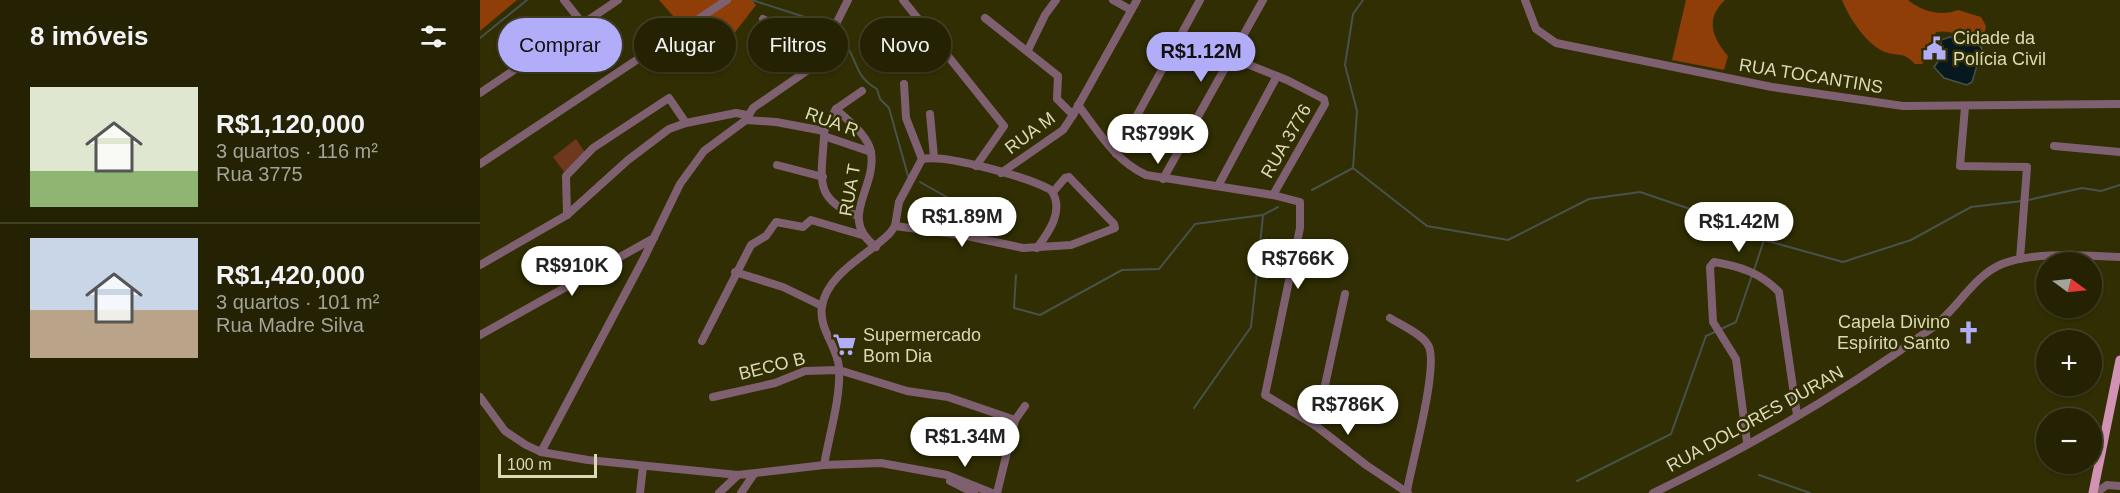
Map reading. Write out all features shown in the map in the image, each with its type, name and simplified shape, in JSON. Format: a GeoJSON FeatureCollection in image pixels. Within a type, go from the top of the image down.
{"type":"FeatureCollection","features":[{"type":"Feature","properties":{"kind":"main road"},"geometry":{"type":"LineString","coordinates":[[2095,493],[2120,360]]}},
{"type":"Feature","properties":{"kind":"street"},"geometry":{"type":"LineString","coordinates":[[564,0],[578,18]]}},
{"type":"Feature","properties":{"kind":"street"},"geometry":{"type":"LineString","coordinates":[[592,18],[618,0]]}},
{"type":"Feature","properties":{"kind":"street"},"geometry":{"type":"LineString","coordinates":[[480,164],[727,0]]}},
{"type":"Feature","properties":{"kind":"street"},"geometry":{"type":"LineString","coordinates":[[839,18],[848,0]]}},
{"type":"Feature","properties":{"kind":"street"},"geometry":{"type":"LineString","coordinates":[[903,0],[1004,126],[976,166]]}},
{"type":"Feature","properties":{"kind":"street"},"geometry":{"type":"LineString","coordinates":[[1028,50],[1045,15],[1056,0]]}},
{"type":"Feature","properties":{"kind":"street"},"geometry":{"type":"LineString","coordinates":[[1113,0],[1131,10]]}},
{"type":"Feature","properties":{"kind":"street","name":"RUA M"},"geometry":{"type":"LineString","coordinates":[[1001,172],[1063,130],[1137,0]]}},
{"type":"Feature","properties":{"kind":"street"},"geometry":{"type":"LineString","coordinates":[[1116,154],[1200,0]]}},
{"type":"Feature","properties":{"kind":"street"},"geometry":{"type":"LineString","coordinates":[[1163,179],[1263,0]]}},
{"type":"Feature","properties":{"kind":"street","name":"RUA TOCANTINS"},"geometry":{"type":"LineString","coordinates":[[1525,0],[1536,29],[1556,43],[1772,87],[1903,106],[2120,104]]}},
{"type":"Feature","properties":{"kind":"street"},"geometry":{"type":"LineString","coordinates":[[985,18],[1058,76],[1057,99],[1073,115]]}},
{"type":"Feature","properties":{"kind":"street"},"geometry":{"type":"LineString","coordinates":[[1179,37],[1277,76],[1218,186]]}},
{"type":"Feature","properties":{"kind":"street"},"geometry":{"type":"LineString","coordinates":[[481,90],[509,72]]}},
{"type":"Feature","properties":{"kind":"street"},"geometry":{"type":"LineString","coordinates":[[541,452],[680,184],[704,151],[805,72]]}},
{"type":"Feature","properties":{"kind":"street","name":"RUA 3776"},"geometry":{"type":"LineString","coordinates":[[1273,195],[1325,102],[1277,76]]}},
{"type":"Feature","properties":{"kind":"street"},"geometry":{"type":"LineString","coordinates":[[824,465],[839,370],[836,353],[823,319],[822,306],[841,274],[876,247],[895,226],[899,202],[922,159],[906,118],[904,84]]}},
{"type":"Feature","properties":{"kind":"street"},"geometry":{"type":"LineString","coordinates":[[858,216],[834,205],[827,198],[823,177],[824,133],[836,109],[862,91]]}},
{"type":"Feature","properties":{"kind":"street"},"geometry":{"type":"LineString","coordinates":[[567,214],[566,176],[593,148],[669,98],[686,123]]}},
{"type":"Feature","properties":{"kind":"street"},"geometry":{"type":"LineString","coordinates":[[1078,105],[1129,168],[1163,179],[1296,200],[1302,206],[1265,395],[1316,426],[1366,465],[1407,492],[1423,426],[1431,353],[1426,342],[1390,318]]}},
{"type":"Feature","properties":{"kind":"street"},"geometry":{"type":"LineString","coordinates":[[1965,107],[1960,166],[2027,168],[2020,259]]}},
{"type":"Feature","properties":{"kind":"street","name":"RUA T"},"geometry":{"type":"LineString","coordinates":[[836,109],[859,132],[871,152],[858,226],[862,236],[876,247]]}},
{"type":"Feature","properties":{"kind":"street","name":"RUA R"},"geometry":{"type":"LineString","coordinates":[[480,265],[567,214],[657,136],[686,123],[736,113],[746,118],[824,133],[871,152]]}},
{"type":"Feature","properties":{"kind":"street"},"geometry":{"type":"LineString","coordinates":[[930,114],[934,157]]}},
{"type":"Feature","properties":{"kind":"street"},"geometry":{"type":"LineString","coordinates":[[2054,146],[2120,152]]}},
{"type":"Feature","properties":{"kind":"street"},"geometry":{"type":"LineString","coordinates":[[922,159],[934,157],[1001,172],[1046,187],[1053,192]]}},
{"type":"Feature","properties":{"kind":"street"},"geometry":{"type":"LineString","coordinates":[[777,165],[823,177]]}},
{"type":"Feature","properties":{"kind":"street"},"geometry":{"type":"LineString","coordinates":[[895,226],[950,233],[1023,248],[1037,248],[1081,242],[1108,232],[1115,226],[1069,177],[1065,178],[1053,192],[1054,225],[1037,248]]}},
{"type":"Feature","properties":{"kind":"street"},"geometry":{"type":"LineString","coordinates":[[702,341],[735,272],[751,245],[766,237],[776,222],[803,227],[812,220],[862,236]]}},
{"type":"Feature","properties":{"kind":"street"},"geometry":{"type":"LineString","coordinates":[[480,335],[654,238]]}},
{"type":"Feature","properties":{"kind":"street","name":"RUA DOLORES DURAN"},"geometry":{"type":"LineString","coordinates":[[1653,493],[1693,474],[1834,395],[1934,326],[1990,271],[2020,259],[2120,257]]}},
{"type":"Feature","properties":{"kind":"street"},"geometry":{"type":"LineString","coordinates":[[1747,442],[1736,359],[1713,322],[1710,267],[1714,262],[1737,266],[1758,275],[1779,292],[1797,415]]}},
{"type":"Feature","properties":{"kind":"street"},"geometry":{"type":"LineString","coordinates":[[735,272],[783,287],[822,306]]}},
{"type":"Feature","properties":{"kind":"street"},"geometry":{"type":"LineString","coordinates":[[1316,426],[1345,294]]}},
{"type":"Feature","properties":{"kind":"street","name":"BECO B"},"geometry":{"type":"LineString","coordinates":[[713,397],[775,383],[805,371],[839,370],[916,394],[948,397],[1015,420]]}},
{"type":"Feature","properties":{"kind":"street"},"geometry":{"type":"LineString","coordinates":[[480,397],[482,408],[505,431],[541,452],[644,466],[738,475],[824,465],[881,463],[964,481],[992,493]]}},
{"type":"Feature","properties":{"kind":"street"},"geometry":{"type":"LineString","coordinates":[[997,493],[1015,420],[1024,405]]}},
{"type":"Feature","properties":{"kind":"street"},"geometry":{"type":"LineString","coordinates":[[640,493],[644,466]]}},
{"type":"Feature","properties":{"kind":"street"},"geometry":{"type":"LineString","coordinates":[[929,472],[974,493]]}},
{"type":"Feature","properties":{"kind":"street"},"geometry":{"type":"LineString","coordinates":[[741,493],[754,474]]}},
{"type":"Feature","properties":{"kind":"street"},"geometry":{"type":"LineString","coordinates":[[719,493],[738,475]]}},
{"type":"Feature","properties":{"kind":"street"},"geometry":{"type":"LineString","coordinates":[[2095,493],[2107,485],[2120,486]]}},
{"type":"Feature","properties":{"kind":"shaded area"},"geometry":{"type":"Polygon","coordinates":[[[480,0],[517,0],[480,31],[480,0]]]}},
{"type":"Feature","properties":{"kind":"shaded area"},"geometry":{"type":"Polygon","coordinates":[[[659,0],[752,0],[756,5],[736,31],[736,18],[675,18],[659,0]]]}},
{"type":"Feature","properties":{"kind":"shaded area"},"geometry":{"type":"Polygon","coordinates":[[[1686,0],[1725,0],[1713,21],[1718,42],[1728,56],[1724,70],[1672,60],[1686,0]]]}},
{"type":"Feature","properties":{"kind":"shaded area"},"geometry":{"type":"Polygon","coordinates":[[[1842,0],[1908,0],[1932,12],[1945,13],[1958,10],[1981,17],[1986,26],[1984,37],[1936,32],[1927,58],[1922,64],[1915,64],[1907,57],[1885,52],[1865,37],[1849,15],[1842,0]]]}},
{"type":"Feature","properties":{"kind":"shaded area"},"geometry":{"type":"Polygon","coordinates":[[[1950,37],[1980,46],[1982,49],[1972,82],[1967,85],[1944,78],[1934,67],[1942,56],[1941,40],[1950,37]]]}},
{"type":"Feature","properties":{"kind":"shaded area"},"geometry":{"type":"Polygon","coordinates":[[[576,139],[586,154],[565,173],[553,157],[576,139]]]}},
{"type":"Feature","properties":{"kind":"waterway"},"geometry":{"type":"LineString","coordinates":[[480,38],[527,0]]}},
{"type":"Feature","properties":{"kind":"waterway"},"geometry":{"type":"LineString","coordinates":[[752,0],[808,18]]}},
{"type":"Feature","properties":{"kind":"waterway"},"geometry":{"type":"LineString","coordinates":[[1353,168],[1357,111],[1345,65],[1353,14],[1363,0]]}},
{"type":"Feature","properties":{"kind":"waterway"},"geometry":{"type":"LineString","coordinates":[[848,49],[863,77],[877,89],[880,99],[889,108],[908,176]]}},
{"type":"Feature","properties":{"kind":"waterway"},"geometry":{"type":"LineString","coordinates":[[1312,190],[1353,168],[1427,226],[1508,240],[1589,199],[1640,192],[1696,211],[1764,240],[1843,262],[1911,240],[1971,207],[2022,201]]}},
{"type":"Feature","properties":{"kind":"waterway"},"geometry":{"type":"LineString","coordinates":[[920,182],[952,200],[952,220]]}},
{"type":"Feature","properties":{"kind":"waterway"},"geometry":{"type":"LineString","coordinates":[[2028,200],[2082,188],[2101,191],[2120,185]]}},
{"type":"Feature","properties":{"kind":"waterway"},"geometry":{"type":"LineString","coordinates":[[1016,275],[1014,308],[1040,315],[1122,270],[1159,269],[1195,224],[1263,215],[1278,207]]}},
{"type":"Feature","properties":{"kind":"waterway"},"geometry":{"type":"LineString","coordinates":[[1194,408],[1251,327],[1263,216]]}},
{"type":"Feature","properties":{"kind":"waterway"},"geometry":{"type":"LineString","coordinates":[[1754,270],[1764,240]]}},
{"type":"Feature","properties":{"kind":"waterway"},"geometry":{"type":"LineString","coordinates":[[1721,329],[1736,322],[1752,275]]}},
{"type":"Feature","properties":{"kind":"waterway"},"geometry":{"type":"LineString","coordinates":[[1577,481],[1671,434],[1706,336],[1715,332]]}},
{"type":"Feature","properties":{"kind":"waterway"},"geometry":{"type":"LineString","coordinates":[[1759,475],[1810,493]]}},
{"type":"Feature","properties":{"kind":"place","name":"Cidade da Polícia Civil"},"geometry":{"type":"Point","coordinates":[1935,48]}},
{"type":"Feature","properties":{"kind":"place","name":"Capela Divino Espírito Santo"},"geometry":{"type":"Point","coordinates":[1968,332]}},
{"type":"Feature","properties":{"kind":"place","name":"Supermercado Bom Dia"},"geometry":{"type":"Point","coordinates":[845,345]}}]}
